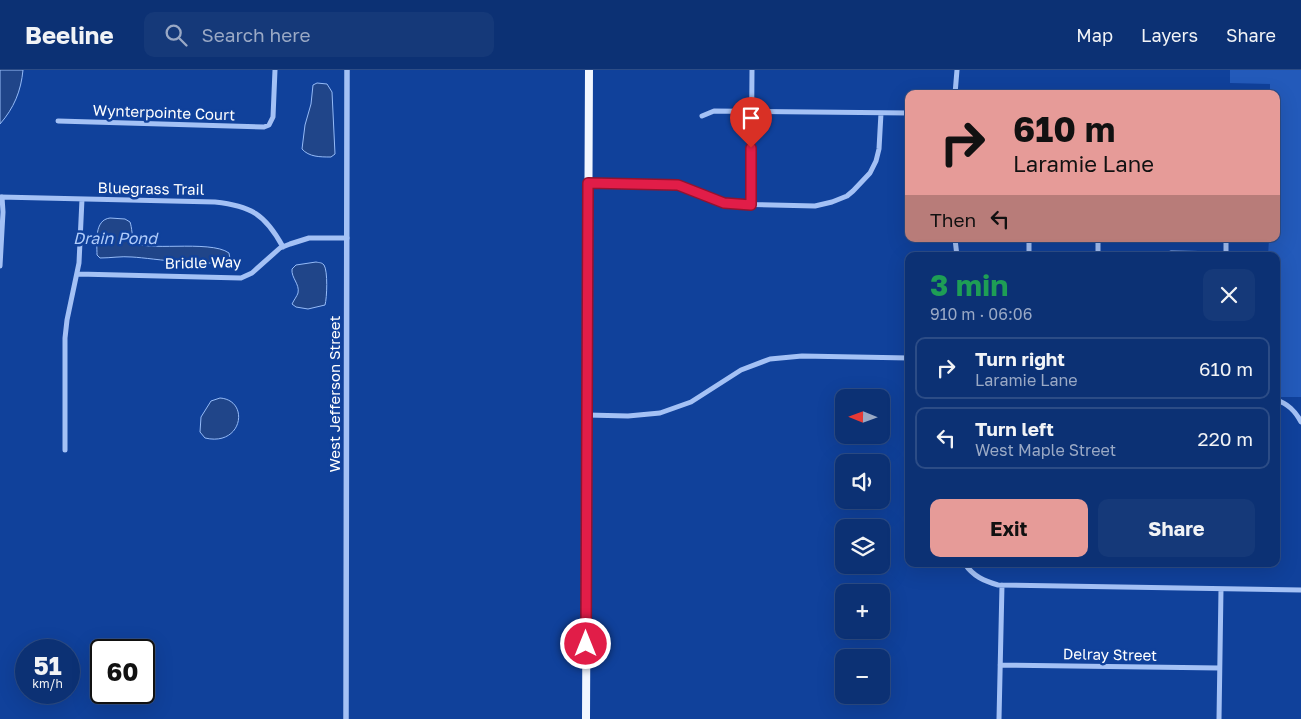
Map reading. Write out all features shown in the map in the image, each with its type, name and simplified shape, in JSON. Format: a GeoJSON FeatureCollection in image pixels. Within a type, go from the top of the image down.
{"type":"FeatureCollection","features":[{"type":"Feature","properties":{"kind":"main road"},"geometry":{"type":"LineString","coordinates":[[586,719],[589,70]]}},
{"type":"Feature","properties":{"kind":"street","name":"Wynterpointe Court"},"geometry":{"type":"LineString","coordinates":[[58,121],[264,128],[269,125],[273,117],[275,70]]}},
{"type":"Feature","properties":{"kind":"street","name":"West Jefferson Street"},"geometry":{"type":"LineString","coordinates":[[346,719],[347,70]]}},
{"type":"Feature","properties":{"kind":"street"},"geometry":{"type":"LineString","coordinates":[[751,205],[752,70]]}},
{"type":"Feature","properties":{"kind":"street"},"geometry":{"type":"LineString","coordinates":[[956,90],[957,70]]}},
{"type":"Feature","properties":{"kind":"street"},"geometry":{"type":"LineString","coordinates":[[702,116],[714,111],[752,110],[905,113]]}},
{"type":"Feature","properties":{"kind":"street"},"geometry":{"type":"LineString","coordinates":[[588,183],[678,185],[724,203],[815,206],[832,202],[847,196],[865,179],[876,161],[879,149],[881,113]]}},
{"type":"Feature","properties":{"kind":"street"},"geometry":{"type":"LineString","coordinates":[[0,266],[3,212],[1,197]]}},
{"type":"Feature","properties":{"kind":"street","name":"Bluegrass Trail"},"geometry":{"type":"LineString","coordinates":[[1,197],[236,204],[255,212],[268,222],[283,247]]}},
{"type":"Feature","properties":{"kind":"street"},"geometry":{"type":"LineString","coordinates":[[65,450],[65,338],[67,320],[78,274],[82,199]]}},
{"type":"Feature","properties":{"kind":"street","name":"Bridle Way"},"geometry":{"type":"LineString","coordinates":[[78,274],[241,278],[252,273],[283,247],[309,238],[347,238]]}},
{"type":"Feature","properties":{"kind":"street"},"geometry":{"type":"LineString","coordinates":[[587,415],[628,416],[660,413],[691,402],[741,370],[770,359],[802,356],[905,358]]}},
{"type":"Feature","properties":{"kind":"street"},"geometry":{"type":"LineString","coordinates":[[1280,402],[1289,407],[1301,422]]}},
{"type":"Feature","properties":{"kind":"street"},"geometry":{"type":"LineString","coordinates":[[968,567],[974,575],[986,582],[1002,585],[1301,590]]}},
{"type":"Feature","properties":{"kind":"street"},"geometry":{"type":"LineString","coordinates":[[999,719],[1002,585]]}},
{"type":"Feature","properties":{"kind":"street"},"geometry":{"type":"LineString","coordinates":[[1219,719],[1221,589]]}},
{"type":"Feature","properties":{"kind":"street","name":"Delray Street"},"geometry":{"type":"LineString","coordinates":[[1000,665],[1219,668]]}},
{"type":"Feature","properties":{"kind":"shaded area"},"geometry":{"type":"Polygon","coordinates":[[[1230,70],[1301,70],[1301,397],[1280,397],[1280,252],[1268,252],[1269,242],[1280,242],[1280,90],[1270,90],[1270,84],[1230,83],[1230,70]]]}},
{"type":"Feature","properties":{"kind":"water"},"geometry":{"type":"Polygon","coordinates":[[[0,70],[23,70],[21,85],[16,99],[0,124],[0,70]]]}},
{"type":"Feature","properties":{"kind":"water"},"geometry":{"type":"Polygon","coordinates":[[[317,83],[327,84],[332,92],[335,154],[331,157],[311,155],[302,149],[313,85],[317,83]]]}},
{"type":"Feature","properties":{"kind":"water","name":"Drain Pond"},"geometry":{"type":"Polygon","coordinates":[[[110,218],[125,219],[130,222],[133,240],[139,244],[220,249],[229,253],[230,259],[223,262],[198,263],[128,257],[100,258],[97,255],[99,227],[101,223],[110,218]]]}},
{"type":"Feature","properties":{"kind":"water"},"geometry":{"type":"Polygon","coordinates":[[[322,263],[325,268],[327,285],[325,305],[308,309],[296,307],[292,304],[298,294],[298,290],[292,269],[296,265],[322,263]]]}},
{"type":"Feature","properties":{"kind":"water"},"geometry":{"type":"Polygon","coordinates":[[[220,398],[230,401],[236,406],[238,422],[228,436],[218,439],[205,438],[200,432],[201,417],[211,401],[220,398]]]}},
{"type":"Feature","properties":{"kind":"route"},"geometry":{"type":"LineString","coordinates":[[586,644],[588,183],[678,185],[724,203],[751,205],[751,148]]}}]}
